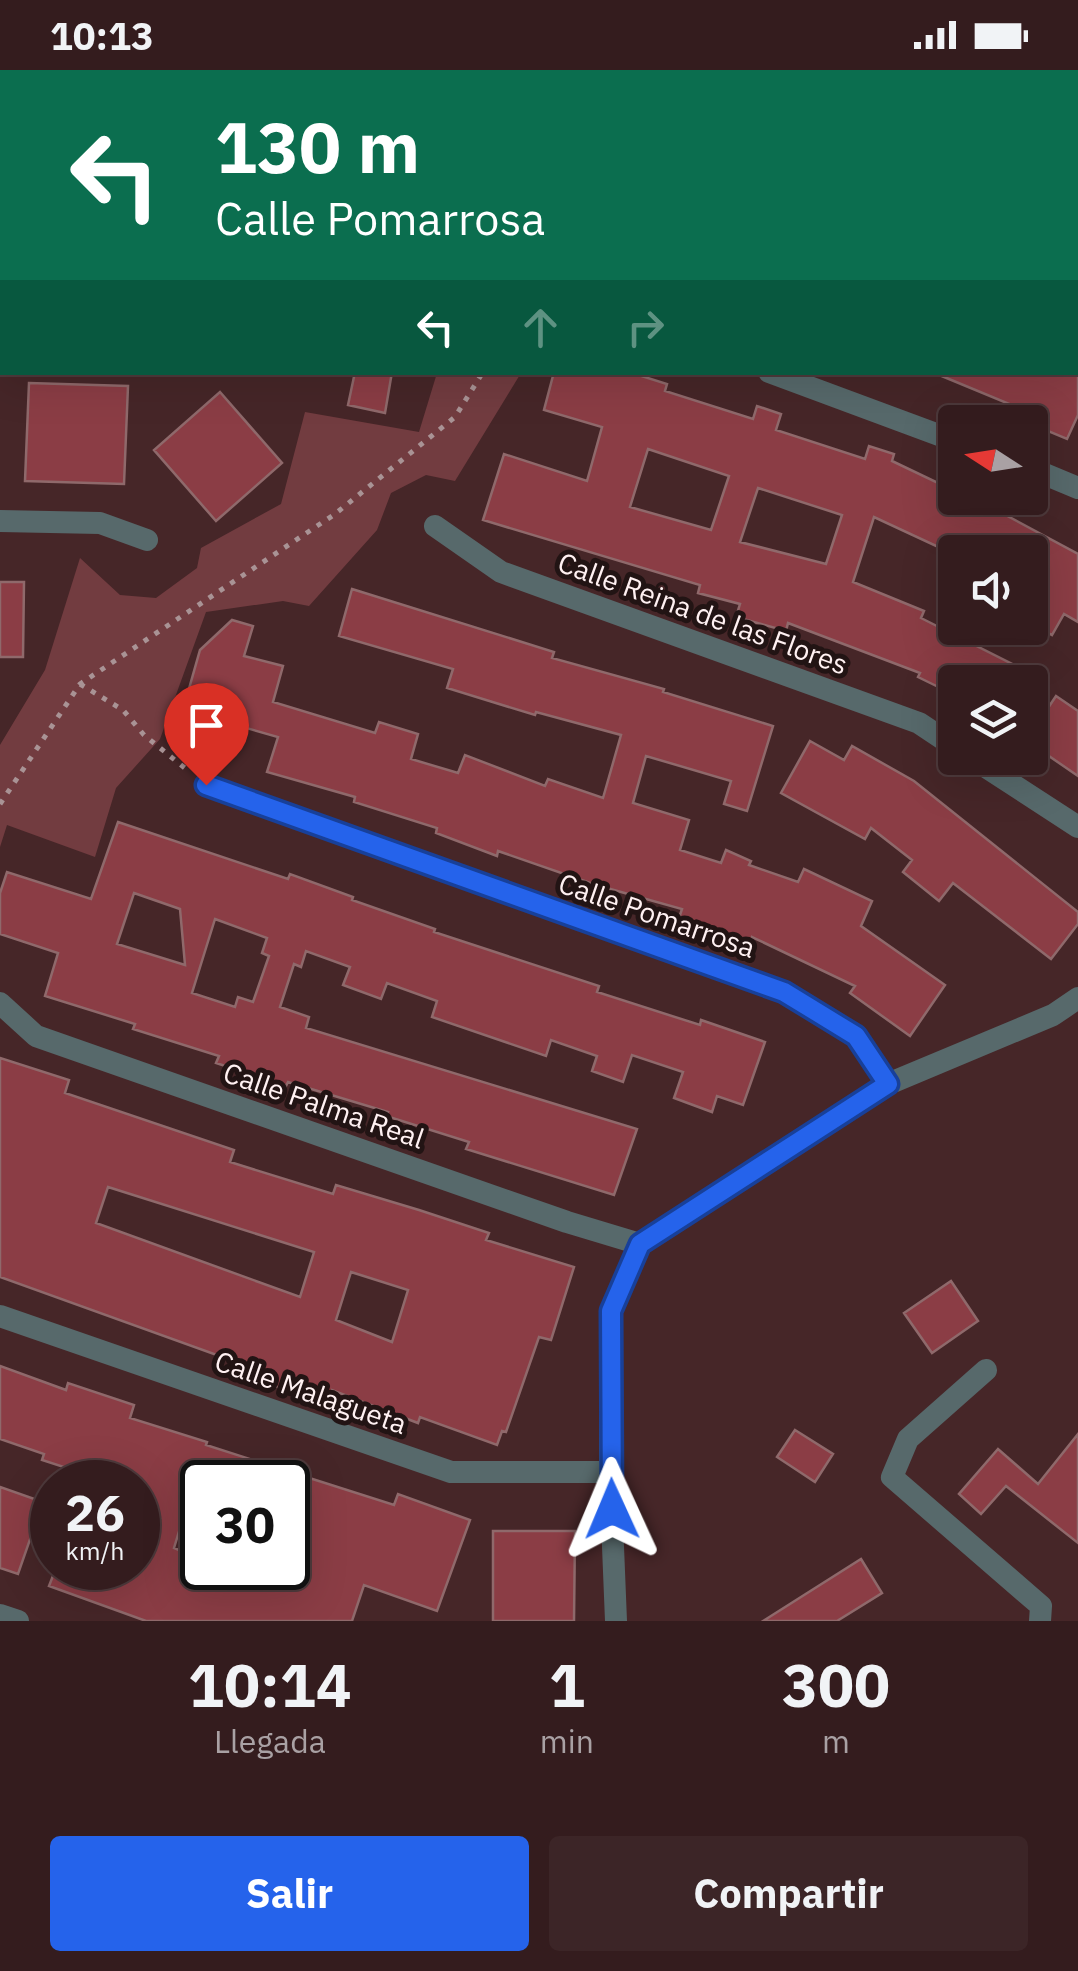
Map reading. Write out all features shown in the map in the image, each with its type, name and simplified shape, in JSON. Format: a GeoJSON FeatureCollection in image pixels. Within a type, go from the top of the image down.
{"type":"FeatureCollection","features":[{"type":"Feature","properties":{"kind":"street"},"geometry":{"type":"LineString","coordinates":[[777,375],[938,435]]}},
{"type":"Feature","properties":{"kind":"street"},"geometry":{"type":"LineString","coordinates":[[1048,476],[1078,488]]}},
{"type":"Feature","properties":{"kind":"street"},"geometry":{"type":"LineString","coordinates":[[0,522],[100,523],[147,540]]}},
{"type":"Feature","properties":{"kind":"street","name":"Calle Reina de las Flores"},"geometry":{"type":"LineString","coordinates":[[435,526],[500,572],[918,723],[938,736]]}},
{"type":"Feature","properties":{"kind":"street"},"geometry":{"type":"LineString","coordinates":[[998,775],[1078,828]]}},
{"type":"Feature","properties":{"kind":"street","name":"Calle Pomarrosa"},"geometry":{"type":"LineString","coordinates":[[206,785],[784,992],[856,1036],[888,1084]]}},
{"type":"Feature","properties":{"kind":"street"},"geometry":{"type":"LineString","coordinates":[[616,1621],[610,1472],[611,1311],[640,1244],[888,1084],[1053,1014],[1078,998]]}},
{"type":"Feature","properties":{"kind":"street","name":"Calle Palma Real"},"geometry":{"type":"LineString","coordinates":[[0,1003],[36,1036],[549,1216],[640,1244]]}},
{"type":"Feature","properties":{"kind":"street","name":"Calle Malagueta"},"geometry":{"type":"LineString","coordinates":[[0,1316],[451,1472],[610,1472]]}},
{"type":"Feature","properties":{"kind":"street"},"geometry":{"type":"LineString","coordinates":[[986,1370],[908,1439],[892,1477],[1041,1606],[1040,1621]]}},
{"type":"Feature","properties":{"kind":"street"},"geometry":{"type":"LineString","coordinates":[[0,1615],[18,1621]]}},
{"type":"Feature","properties":{"kind":"path"},"geometry":{"type":"LineString","coordinates":[[0,804],[80,684],[335,514],[456,417],[481,375]]}},
{"type":"Feature","properties":{"kind":"path"},"geometry":{"type":"LineString","coordinates":[[80,684],[123,710],[144,735],[206,785]]}},
{"type":"Feature","properties":{"kind":"shaded area"},"geometry":{"type":"Polygon","coordinates":[[[436,375],[520,375],[455,481],[426,475],[391,493],[377,530],[309,606],[283,601],[206,612],[160,739],[116,788],[95,857],[7,825],[0,847],[0,745],[45,670],[80,558],[120,595],[156,598],[197,568],[201,548],[281,504],[305,412],[419,432],[436,375]]]}},
{"type":"Feature","properties":{"kind":"building"},"geometry":{"type":"Polygon","coordinates":[[[354,375],[391,375],[385,413],[348,405],[354,375]]]}},
{"type":"Feature","properties":{"kind":"building"},"geometry":{"type":"Polygon","coordinates":[[[553,375],[638,375],[667,384],[665,391],[753,419],[757,406],[781,414],[776,430],[865,459],[869,446],[894,454],[892,461],[938,483],[938,515],[1006,515],[1043,535],[938,535],[938,547],[874,517],[853,582],[924,611],[921,618],[938,627],[938,645],[975,645],[1014,665],[938,665],[938,687],[918,677],[920,673],[788,623],[786,631],[736,617],[740,604],[698,593],[700,585],[483,520],[504,454],[587,481],[602,427],[544,410],[553,375]],[[648,449],[630,507],[711,530],[729,476],[648,449]],[[758,488],[740,542],[826,564],[842,515],[758,488]]]}},
{"type":"Feature","properties":{"kind":"building"},"geometry":{"type":"Polygon","coordinates":[[[939,375],[1078,375],[1078,415],[1067,439],[1048,431],[1048,405],[1012,405],[939,375]]]}},
{"type":"Feature","properties":{"kind":"building"},"geometry":{"type":"Polygon","coordinates":[[[29,383],[128,386],[124,484],[25,481],[29,383]]]}},
{"type":"Feature","properties":{"kind":"building"},"geometry":{"type":"Polygon","coordinates":[[[220,392],[282,463],[216,521],[154,450],[220,392]]]}},
{"type":"Feature","properties":{"kind":"building"},"geometry":{"type":"Polygon","coordinates":[[[1048,538],[1078,554],[1078,622],[1064,614],[1052,635],[1048,633],[1048,538]]]}},
{"type":"Feature","properties":{"kind":"building"},"geometry":{"type":"Polygon","coordinates":[[[0,582],[24,582],[23,657],[0,657],[0,582]]]}},
{"type":"Feature","properties":{"kind":"building"},"geometry":{"type":"Polygon","coordinates":[[[352,589],[554,652],[552,658],[664,689],[663,692],[773,726],[747,811],[724,804],[731,781],[646,756],[633,803],[689,820],[680,850],[721,863],[726,850],[751,861],[749,865],[798,882],[804,869],[872,901],[861,926],[945,985],[910,1036],[850,993],[855,986],[752,937],[751,943],[679,918],[682,909],[498,851],[497,856],[436,833],[437,828],[354,802],[355,797],[267,772],[278,737],[183,710],[200,650],[232,620],[253,626],[244,656],[283,666],[273,702],[375,733],[379,722],[418,734],[411,759],[458,773],[465,755],[545,786],[548,779],[603,798],[621,735],[536,712],[535,715],[447,688],[453,669],[339,636],[352,589]]]}},
{"type":"Feature","properties":{"kind":"building"},"geometry":{"type":"Polygon","coordinates":[[[1056,696],[1078,711],[1078,776],[1048,755],[1048,708],[1056,696]]]}},
{"type":"Feature","properties":{"kind":"building"},"geometry":{"type":"Polygon","coordinates":[[[810,741],[844,760],[852,746],[914,781],[1078,912],[1078,924],[1051,959],[953,883],[939,901],[903,872],[912,860],[871,828],[865,839],[781,793],[810,741]]]}},
{"type":"Feature","properties":{"kind":"building"},"geometry":{"type":"Polygon","coordinates":[[[118,822],[288,879],[290,874],[435,929],[434,932],[599,986],[597,992],[765,1042],[743,1105],[717,1096],[712,1112],[674,1098],[683,1072],[632,1055],[623,1082],[592,1071],[597,1056],[551,1040],[546,1056],[432,1017],[437,1001],[387,983],[381,999],[343,985],[350,967],[306,951],[301,967],[294,964],[280,1007],[309,1017],[306,1028],[637,1129],[614,1195],[466,1149],[469,1142],[386,1116],[388,1112],[216,1063],[219,1056],[45,996],[58,953],[0,934],[0,893],[7,872],[91,899],[118,822]],[[134,893],[117,944],[185,965],[180,909],[134,893]],[[215,919],[192,993],[235,1007],[238,997],[253,1002],[269,956],[262,953],[267,938],[215,919]]]}},
{"type":"Feature","properties":{"kind":"building"},"geometry":{"type":"Polygon","coordinates":[[[0,1058],[69,1080],[65,1093],[234,1150],[230,1162],[333,1194],[336,1185],[419,1210],[489,1233],[486,1240],[574,1267],[551,1340],[539,1337],[506,1432],[502,1431],[497,1445],[420,1417],[418,1423],[332,1390],[327,1403],[258,1381],[261,1371],[0,1277],[0,1058]],[[108,1187],[96,1223],[300,1297],[314,1252],[108,1187]],[[351,1272],[336,1320],[392,1342],[408,1290],[351,1272]]]}},
{"type":"Feature","properties":{"kind":"building"},"geometry":{"type":"Polygon","coordinates":[[[951,1281],[978,1321],[932,1353],[904,1313],[951,1281]]]}},
{"type":"Feature","properties":{"kind":"building"},"geometry":{"type":"Polygon","coordinates":[[[0,1366],[66,1390],[68,1383],[134,1405],[130,1418],[253,1460],[180,1460],[180,1528],[174,1548],[180,1550],[180,1590],[310,1590],[310,1478],[394,1505],[398,1494],[470,1520],[437,1611],[364,1585],[352,1621],[146,1621],[60,1590],[160,1590],[160,1460],[42,1460],[44,1454],[0,1439],[0,1366]]]}},
{"type":"Feature","properties":{"kind":"building"},"geometry":{"type":"Polygon","coordinates":[[[795,1430],[833,1454],[815,1482],[777,1457],[795,1430]]]}},
{"type":"Feature","properties":{"kind":"building"},"geometry":{"type":"Polygon","coordinates":[[[1078,1434],[1078,1543],[1006,1486],[981,1514],[959,1494],[998,1449],[1038,1484],[1078,1434]]]}},
{"type":"Feature","properties":{"kind":"building"},"geometry":{"type":"Polygon","coordinates":[[[0,1487],[30,1497],[30,1539],[18,1574],[0,1568],[0,1487]]]}},
{"type":"Feature","properties":{"kind":"building"},"geometry":{"type":"Polygon","coordinates":[[[493,1531],[575,1531],[574,1621],[493,1621],[493,1531]]]}},
{"type":"Feature","properties":{"kind":"building"},"geometry":{"type":"Polygon","coordinates":[[[861,1559],[882,1593],[837,1621],[763,1621],[861,1559]]]}},
{"type":"Feature","properties":{"kind":"route"},"geometry":{"type":"LineString","coordinates":[[206,785],[784,992],[856,1036],[888,1084],[640,1244],[611,1311],[612,1509]]}}]}
